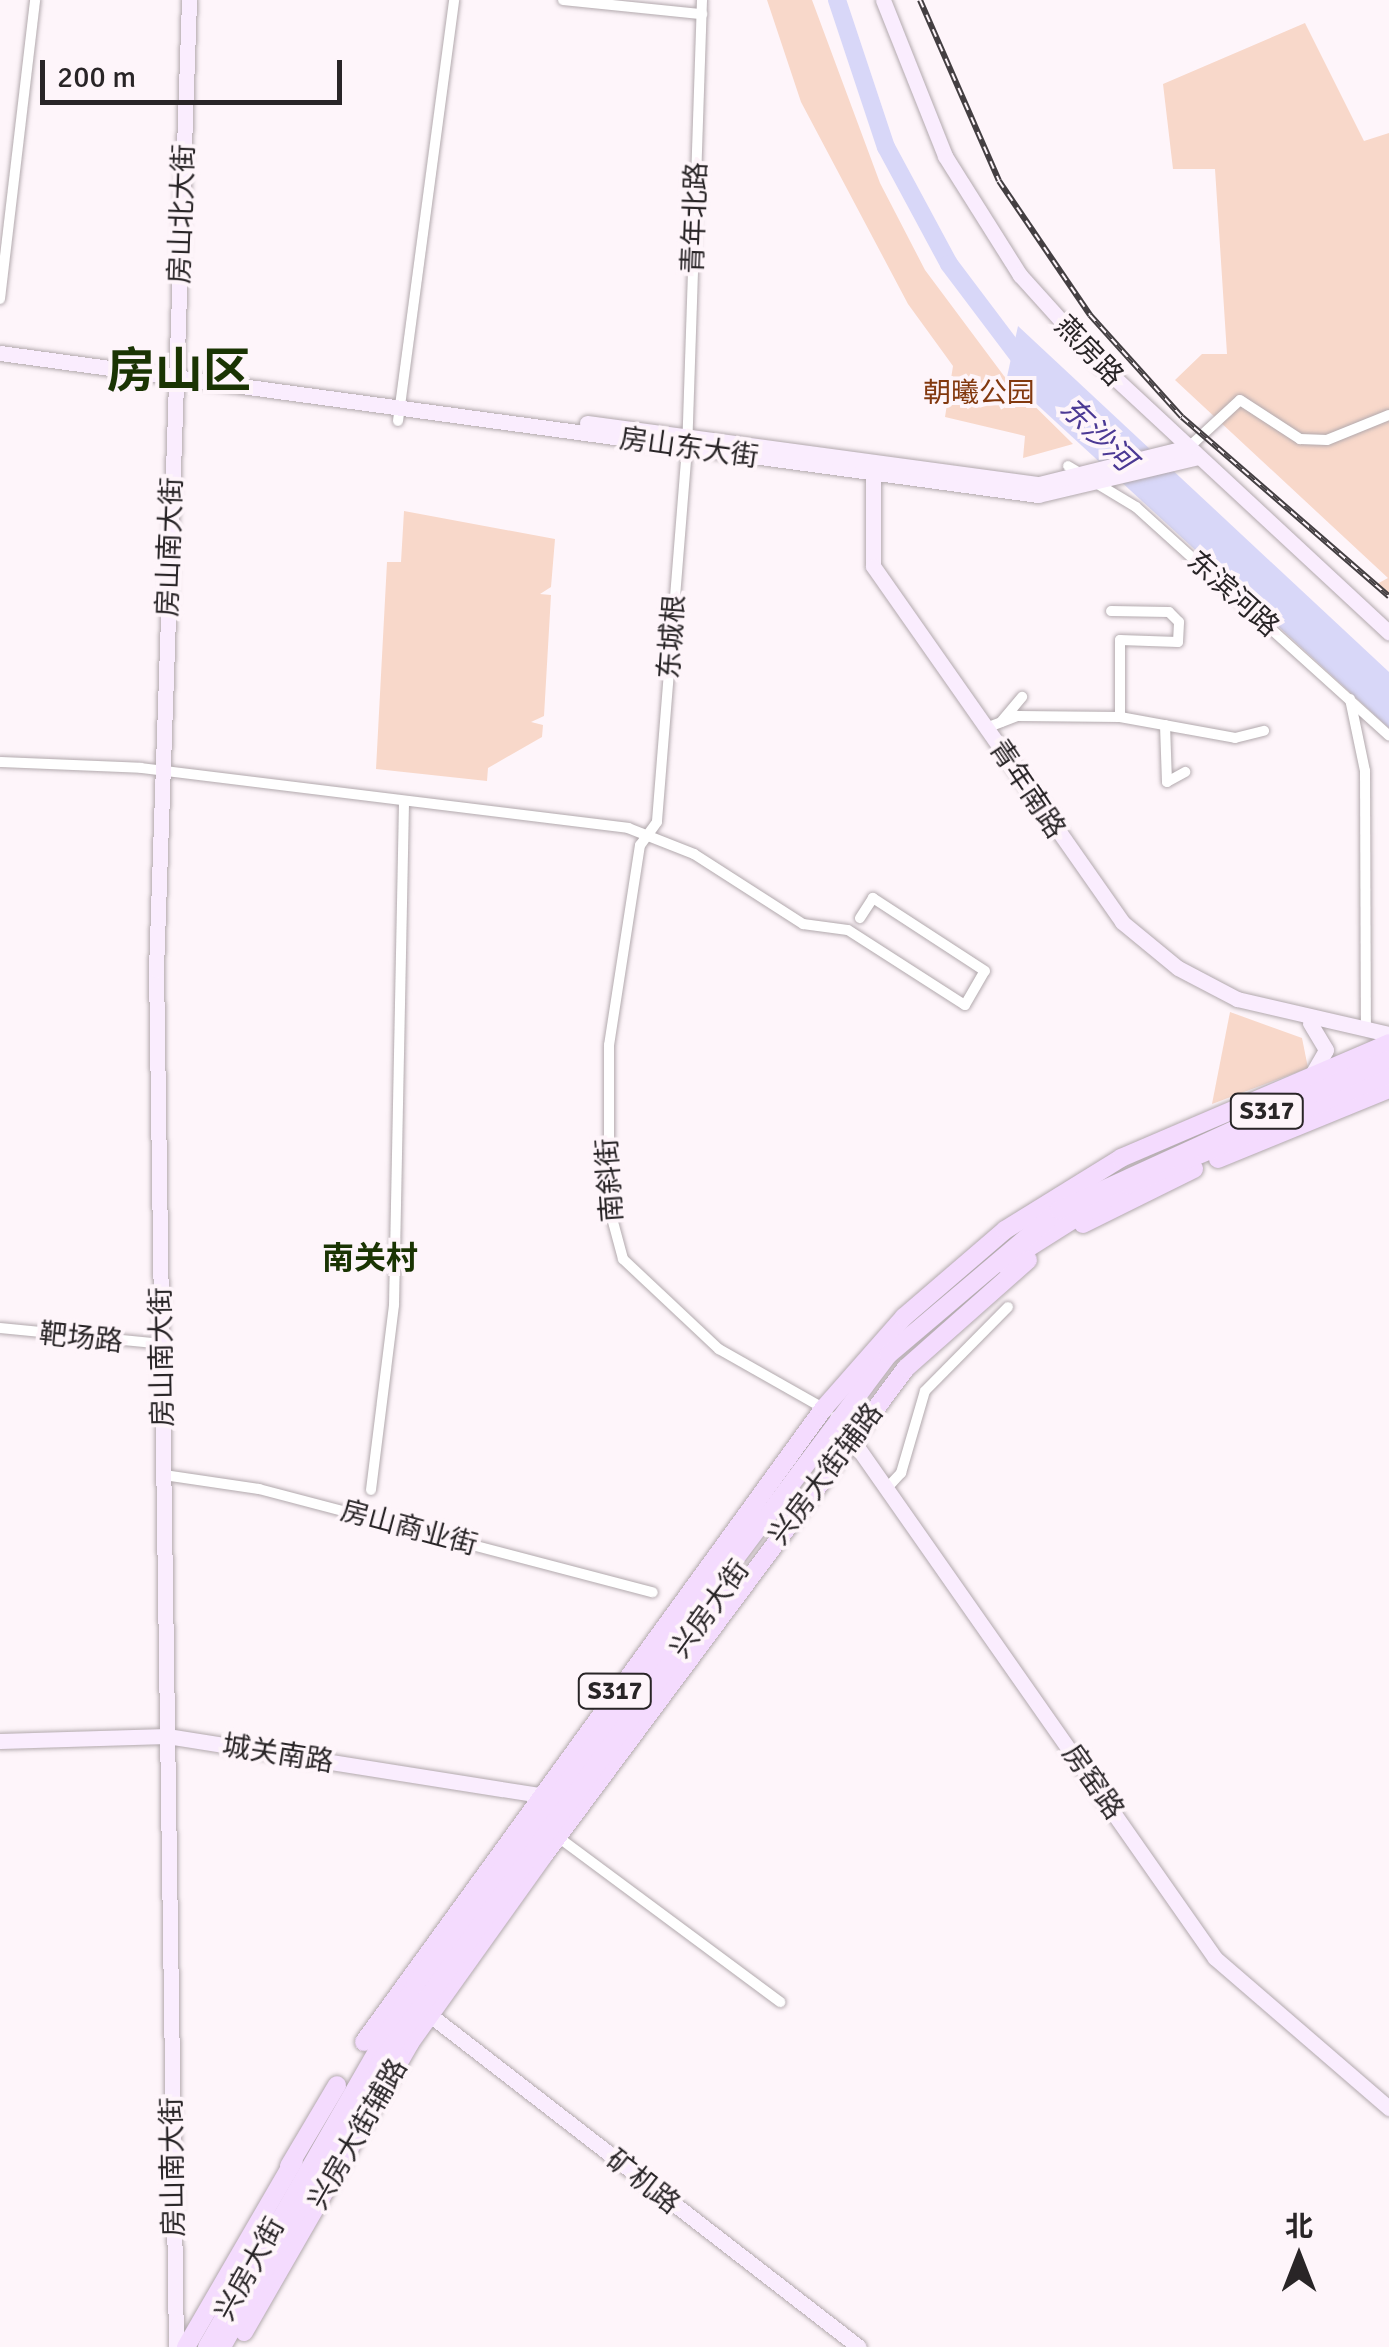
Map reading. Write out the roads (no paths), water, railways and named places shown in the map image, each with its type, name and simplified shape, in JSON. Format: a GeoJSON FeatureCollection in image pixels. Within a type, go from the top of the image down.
{"type":"FeatureCollection","features":[{"type":"Feature","properties":{"kind":"main road","name":"房山北大街"},"geometry":{"type":"LineString","coordinates":[[176,373],[188,0]]}},
{"type":"Feature","properties":{"kind":"main road","name":"燕房路"},"geometry":{"type":"LineString","coordinates":[[883,0],[931,126],[994,237],[1057,320],[1389,632]]}},
{"type":"Feature","properties":{"kind":"main road"},"geometry":{"type":"LineString","coordinates":[[0,344],[176,373]]}},
{"type":"Feature","properties":{"kind":"main road"},"geometry":{"type":"LineString","coordinates":[[0,353],[176,373]]}},
{"type":"Feature","properties":{"kind":"main road","name":"房山东大街"},"geometry":{"type":"LineString","coordinates":[[176,373],[399,409],[1039,484],[1097,479],[1194,452]]}},
{"type":"Feature","properties":{"kind":"main road","name":"房山南大街"},"geometry":{"type":"LineString","coordinates":[[176,373],[161,775],[162,1344],[176,2347]]}},
{"type":"Feature","properties":{"kind":"main road","name":"青年南路"},"geometry":{"type":"LineString","coordinates":[[873,467],[873,566],[994,726],[1122,922],[1212,987],[1306,1020],[1389,1034]]}},
{"type":"Feature","properties":{"kind":"main road"},"geometry":{"type":"LineString","coordinates":[[1306,1020],[1326,1050],[1306,1078]]}},
{"type":"Feature","properties":{"kind":"main road","name":"兴房大街"},"geometry":{"type":"LineString","coordinates":[[207,2347],[431,1987],[752,1552],[839,1423],[893,1329],[982,1248],[1042,1203],[1193,1125],[1389,1043]]}},
{"type":"Feature","properties":{"kind":"main road","name":"兴房大街"},"geometry":{"type":"LineString","coordinates":[[186,2347],[288,2166],[402,1979],[839,1423],[965,1280],[1058,1210],[1146,1164],[1389,1059]]}},
{"type":"Feature","properties":{"kind":"main road","name":"兴房大街"},"geometry":{"type":"LineString","coordinates":[[927,1325],[1004,1263],[1128,1186],[1383,1085],[1389,1074]]}},
{"type":"Feature","properties":{"kind":"main road","name":"兴房大街辅路"},"geometry":{"type":"LineString","coordinates":[[235,2347],[410,2043],[772,1546],[839,1423],[1071,1231],[1383,1085]]}},
{"type":"Feature","properties":{"kind":"main road"},"geometry":{"type":"LineString","coordinates":[[1146,1164],[1193,1125]]}},
{"type":"Feature","properties":{"kind":"main road"},"geometry":{"type":"LineString","coordinates":[[965,1280],[982,1248]]}},
{"type":"Feature","properties":{"kind":"main road"},"geometry":{"type":"LineString","coordinates":[[893,1329],[927,1325],[922,1354]]}},
{"type":"Feature","properties":{"kind":"main road","name":"房窑路"},"geometry":{"type":"LineString","coordinates":[[839,1423],[1215,1958],[1389,2108]]}},
{"type":"Feature","properties":{"kind":"main road"},"geometry":{"type":"LineString","coordinates":[[752,1552],[772,1546]]}},
{"type":"Feature","properties":{"kind":"main road","name":"城关南路"},"geometry":{"type":"LineString","coordinates":[[0,1741],[167,1736],[545,1796]]}},
{"type":"Feature","properties":{"kind":"main road","name":"兴房大街"},"geometry":{"type":"LineString","coordinates":[[222,2347],[321,2138],[415,1985],[545,1796]]}},
{"type":"Feature","properties":{"kind":"main road"},"geometry":{"type":"LineString","coordinates":[[474,1929],[502,1912]]}},
{"type":"Feature","properties":{"kind":"main road"},"geometry":{"type":"LineString","coordinates":[[410,2043],[431,1987]]}},
{"type":"Feature","properties":{"kind":"main road","name":"矿机路"},"geometry":{"type":"LineString","coordinates":[[430,2015],[858,2347]]}},
{"type":"Feature","properties":{"kind":"main road","name":"兴房大街"},"geometry":{"type":"LineString","coordinates":[[288,2166],[321,2138]]}},
{"type":"Feature","properties":{"kind":"street"},"geometry":{"type":"LineString","coordinates":[[0,299],[35,0]]}},
{"type":"Feature","properties":{"kind":"street"},"geometry":{"type":"LineString","coordinates":[[399,409],[454,0]]}},
{"type":"Feature","properties":{"kind":"street"},"geometry":{"type":"LineString","coordinates":[[563,0],[624,3],[702,14]]}},
{"type":"Feature","properties":{"kind":"street","name":"青年北路"},"geometry":{"type":"LineString","coordinates":[[687,442],[702,0]]}},
{"type":"Feature","properties":{"kind":"street"},"geometry":{"type":"LineString","coordinates":[[1194,452],[1240,400],[1300,439],[1327,440],[1389,415]]}},
{"type":"Feature","properties":{"kind":"street","name":"东城根"},"geometry":{"type":"LineString","coordinates":[[648,835],[657,822],[687,442]]}},
{"type":"Feature","properties":{"kind":"street","name":"东滨河路"},"geometry":{"type":"LineString","coordinates":[[1068,466],[1097,479],[1136,508],[1389,736]]}},
{"type":"Feature","properties":{"kind":"street"},"geometry":{"type":"LineString","coordinates":[[1111,611],[1169,612],[1179,622],[1178,642],[1120,640],[1120,717]]}},
{"type":"Feature","properties":{"kind":"street"},"geometry":{"type":"LineString","coordinates":[[994,726],[1022,697]]}},
{"type":"Feature","properties":{"kind":"street"},"geometry":{"type":"LineString","coordinates":[[1349,698],[1365,771],[1366,1032]]}},
{"type":"Feature","properties":{"kind":"street"},"geometry":{"type":"LineString","coordinates":[[994,726],[1120,717],[1235,738],[1264,732]]}},
{"type":"Feature","properties":{"kind":"street"},"geometry":{"type":"LineString","coordinates":[[1165,725],[1167,782],[1185,772]]}},
{"type":"Feature","properties":{"kind":"street"},"geometry":{"type":"LineString","coordinates":[[0,762],[161,775],[648,835],[803,924],[848,930],[965,1005],[985,971],[873,898],[860,918]]}},
{"type":"Feature","properties":{"kind":"street"},"geometry":{"type":"LineString","coordinates":[[371,1490],[394,1306],[404,803]]}},
{"type":"Feature","properties":{"kind":"street","name":"南斜街"},"geometry":{"type":"LineString","coordinates":[[648,835],[609,1045],[614,1238],[624,1258],[744,1370],[839,1423]]}},
{"type":"Feature","properties":{"kind":"street"},"geometry":{"type":"LineString","coordinates":[[887,1488],[900,1473],[925,1390],[1008,1307]]}},
{"type":"Feature","properties":{"kind":"street","name":"靶场路"},"geometry":{"type":"LineString","coordinates":[[0,1328],[162,1344]]}},
{"type":"Feature","properties":{"kind":"street","name":"房山商业街"},"geometry":{"type":"LineString","coordinates":[[164,1475],[260,1488],[652,1592]]}},
{"type":"Feature","properties":{"kind":"street"},"geometry":{"type":"LineString","coordinates":[[558,1837],[780,2002]]}},
{"type":"Feature","properties":{"kind":"water"},"geometry":{"type":"Polygon","coordinates":[[[1018,326],[1389,672],[1389,728],[1007,377],[1018,326]]]}},
{"type":"Feature","properties":{"kind":"waterway","name":"东沙河"},"geometry":{"type":"LineString","coordinates":[[837,0],[886,147],[949,264],[1028,369]]}},
{"type":"Feature","properties":{"kind":"railway"},"geometry":{"type":"LineString","coordinates":[[920,0],[999,181],[1090,315],[1182,417],[1389,596]]}},
{"type":"Feature","properties":{"kind":"district","name":"房山区"},"geometry":{"type":"Point","coordinates":[179,372]}},
{"type":"Feature","properties":{"kind":"district","name":"南关村"},"geometry":{"type":"Point","coordinates":[370,1259]}},
{"type":"Feature","properties":{"kind":"park label","name":"朝曦公园"},"geometry":{"type":"Point","coordinates":[979,393]}}]}
